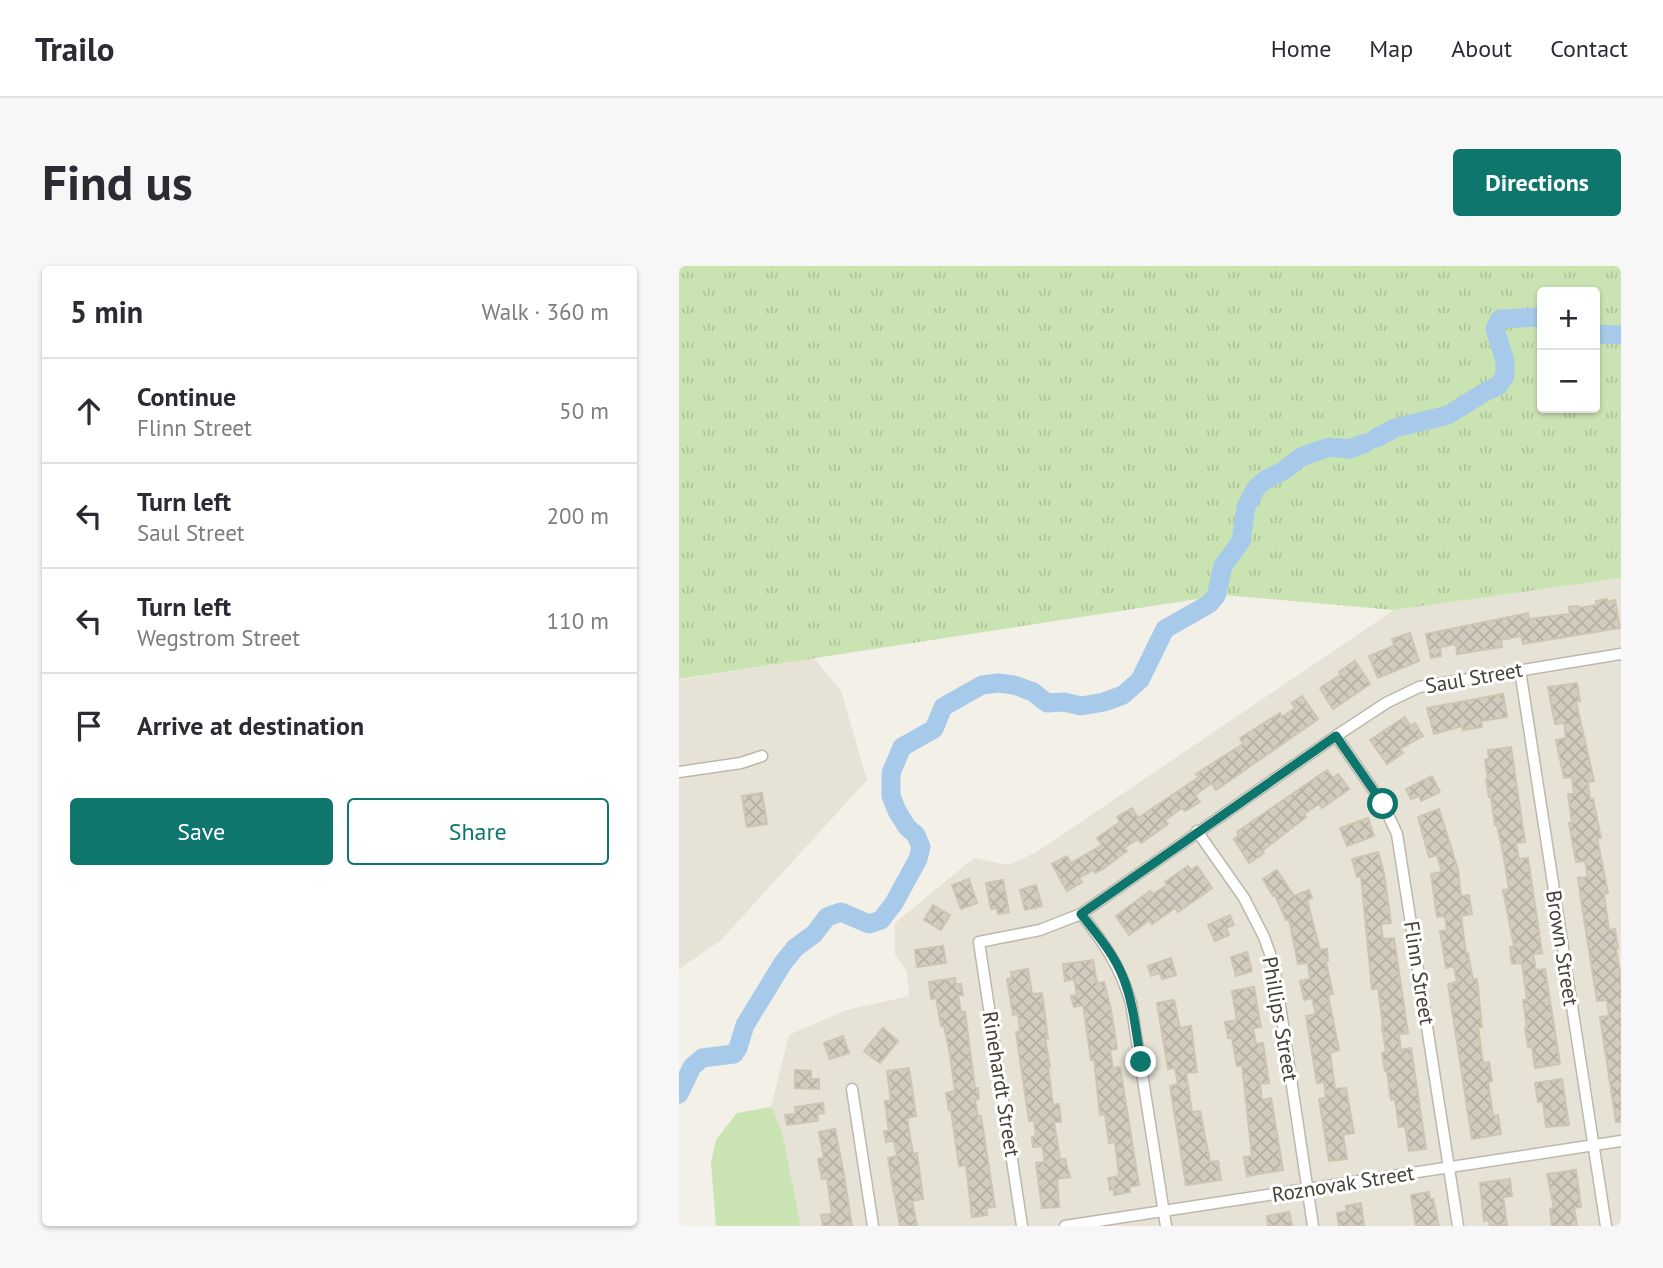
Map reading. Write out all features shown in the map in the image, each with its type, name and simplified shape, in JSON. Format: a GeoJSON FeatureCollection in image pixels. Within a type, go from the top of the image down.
{"type":"FeatureCollection","features":[{"type":"Feature","properties":{"kind":"street","name":"Saul Street"},"geometry":{"type":"LineString","coordinates":[[979,942],[1040,930],[1081,914],[1336,736],[1386,703],[1419,687],[1621,654]]}},
{"type":"Feature","properties":{"kind":"street","name":"Brown Street"},"geometry":{"type":"LineString","coordinates":[[1520,670],[1606,1226]]}},
{"type":"Feature","properties":{"kind":"street","name":"Flinn Street"},"geometry":{"type":"LineString","coordinates":[[1336,736],[1383,804],[1397,834],[1458,1226]]}},
{"type":"Feature","properties":{"kind":"street"},"geometry":{"type":"LineString","coordinates":[[679,772],[741,763],[762,756]]}},
{"type":"Feature","properties":{"kind":"street","name":"Phillips Street"},"geometry":{"type":"LineString","coordinates":[[1197,831],[1244,898],[1264,937],[1274,965],[1313,1226]]}},
{"type":"Feature","properties":{"kind":"street"},"geometry":{"type":"LineString","coordinates":[[1081,914],[1105,945],[1123,976],[1131,1003],[1166,1226]]}},
{"type":"Feature","properties":{"kind":"street","name":"Rinehardt Street"},"geometry":{"type":"LineString","coordinates":[[979,942],[1022,1226]]}},
{"type":"Feature","properties":{"kind":"street"},"geometry":{"type":"LineString","coordinates":[[852,1089],[873,1226]]}},
{"type":"Feature","properties":{"kind":"street","name":"Roznovak Street"},"geometry":{"type":"LineString","coordinates":[[1065,1226],[1621,1142]]}},
{"type":"Feature","properties":{"kind":"shaded area"},"geometry":{"type":"Polygon","coordinates":[[[1621,578],[1621,1226],[801,1226],[782,1131],[771,1107],[789,1035],[846,1010],[909,996],[907,972],[895,954],[895,923],[974,858],[1008,865],[1035,853],[1394,610],[1621,578]]]}},
{"type":"Feature","properties":{"kind":"shaded area"},"geometry":{"type":"Polygon","coordinates":[[[814,658],[841,691],[867,780],[721,940],[679,969],[679,680],[814,658]]]}},
{"type":"Feature","properties":{"kind":"green space"},"geometry":{"type":"Polygon","coordinates":[[[679,266],[1621,266],[1621,578],[1394,610],[1224,595],[679,679],[679,266]]]}},
{"type":"Feature","properties":{"kind":"green space"},"geometry":{"type":"Polygon","coordinates":[[[771,1107],[782,1131],[801,1226],[716,1226],[711,1162],[716,1140],[737,1113],[771,1107]]]}},
{"type":"Feature","properties":{"kind":"building"},"geometry":{"type":"Polygon","coordinates":[[[1607,599],[1607,602],[1615,600],[1620,628],[1523,644],[1521,636],[1501,640],[1502,647],[1457,654],[1456,644],[1440,647],[1441,656],[1431,658],[1426,634],[1528,613],[1529,619],[1570,614],[1569,607],[1597,605],[1596,601],[1607,599]]]}},
{"type":"Feature","properties":{"kind":"building"},"geometry":{"type":"Polygon","coordinates":[[[1410,633],[1419,661],[1378,678],[1369,656],[1394,646],[1392,639],[1410,633]]]}},
{"type":"Feature","properties":{"kind":"building"},"geometry":{"type":"Polygon","coordinates":[[[1355,661],[1370,684],[1333,709],[1320,688],[1355,661]]]}},
{"type":"Feature","properties":{"kind":"building"},"geometry":{"type":"Polygon","coordinates":[[[1577,683],[1580,701],[1576,702],[1594,781],[1588,782],[1601,838],[1597,838],[1608,893],[1604,894],[1609,930],[1615,929],[1618,948],[1621,979],[1621,1122],[1616,1122],[1600,1017],[1609,1016],[1607,1000],[1597,1001],[1578,878],[1588,877],[1585,861],[1576,862],[1569,823],[1572,823],[1568,794],[1574,794],[1572,777],[1564,778],[1556,740],[1566,738],[1564,723],[1555,724],[1548,687],[1577,683]]]}},
{"type":"Feature","properties":{"kind":"building"},"geometry":{"type":"Polygon","coordinates":[[[1503,694],[1507,717],[1481,721],[1482,727],[1463,730],[1462,726],[1434,734],[1427,708],[1503,694]]]}},
{"type":"Feature","properties":{"kind":"building"},"geometry":{"type":"Polygon","coordinates":[[[1302,696],[1318,719],[1216,790],[1212,783],[1195,795],[1200,802],[1185,811],[1182,808],[1165,820],[1168,824],[1141,843],[1138,839],[1124,848],[1127,851],[1103,869],[1095,873],[1093,870],[1079,878],[1082,882],[1067,891],[1052,864],[1067,856],[1071,863],[1102,845],[1097,838],[1120,822],[1117,817],[1132,808],[1138,818],[1199,777],[1196,774],[1243,744],[1240,738],[1280,713],[1282,717],[1295,708],[1292,703],[1302,696]]]}},
{"type":"Feature","properties":{"kind":"building"},"geometry":{"type":"Polygon","coordinates":[[[1405,717],[1410,726],[1415,723],[1423,736],[1400,749],[1403,753],[1387,764],[1370,740],[1405,717]]]}},
{"type":"Feature","properties":{"kind":"building"},"geometry":{"type":"Polygon","coordinates":[[[1511,747],[1525,842],[1516,843],[1519,859],[1528,858],[1542,953],[1533,954],[1536,970],[1545,969],[1560,1064],[1535,1068],[1532,1046],[1528,1047],[1525,1028],[1523,1000],[1527,1000],[1522,963],[1512,964],[1510,947],[1514,946],[1503,890],[1509,889],[1486,779],[1485,760],[1489,759],[1488,750],[1511,747]]]}},
{"type":"Feature","properties":{"kind":"building"},"geometry":{"type":"Polygon","coordinates":[[[1327,770],[1333,778],[1338,774],[1349,789],[1322,808],[1319,804],[1304,814],[1306,817],[1249,863],[1234,839],[1239,835],[1237,832],[1327,770]]]}},
{"type":"Feature","properties":{"kind":"building"},"geometry":{"type":"Polygon","coordinates":[[[1432,776],[1440,792],[1421,801],[1419,796],[1411,799],[1406,789],[1432,776]]]}},
{"type":"Feature","properties":{"kind":"building"},"geometry":{"type":"Polygon","coordinates":[[[762,793],[767,824],[747,827],[742,796],[762,793]]]}},
{"type":"Feature","properties":{"kind":"building"},"geometry":{"type":"Polygon","coordinates":[[[1439,809],[1458,870],[1461,896],[1469,895],[1472,914],[1461,916],[1466,954],[1468,953],[1473,980],[1477,979],[1482,1027],[1478,1027],[1483,1063],[1489,1062],[1492,1081],[1488,1082],[1493,1116],[1498,1115],[1501,1134],[1472,1139],[1448,984],[1457,982],[1454,966],[1446,968],[1440,931],[1447,930],[1445,916],[1437,917],[1431,874],[1442,872],[1437,855],[1429,857],[1418,817],[1439,809]]]}},
{"type":"Feature","properties":{"kind":"building"},"geometry":{"type":"Polygon","coordinates":[[[1368,818],[1374,836],[1347,846],[1340,828],[1368,818]]]}},
{"type":"Feature","properties":{"kind":"building"},"geometry":{"type":"Polygon","coordinates":[[[1378,852],[1384,873],[1391,923],[1381,924],[1383,939],[1394,938],[1408,1033],[1399,1034],[1401,1050],[1411,1048],[1426,1149],[1409,1151],[1405,1126],[1399,1127],[1395,1099],[1391,1100],[1382,1053],[1386,1052],[1383,1026],[1378,988],[1372,989],[1361,876],[1357,877],[1352,859],[1378,852]]]}},
{"type":"Feature","properties":{"kind":"building"},"geometry":{"type":"Polygon","coordinates":[[[1188,866],[1191,870],[1197,866],[1212,888],[1178,912],[1175,908],[1152,924],[1150,920],[1129,935],[1116,916],[1150,891],[1153,894],[1167,885],[1165,882],[1188,866]]]}},
{"type":"Feature","properties":{"kind":"building"},"geometry":{"type":"Polygon","coordinates":[[[1277,870],[1294,896],[1309,890],[1312,898],[1307,900],[1320,950],[1327,949],[1326,962],[1333,994],[1328,995],[1339,1050],[1330,1053],[1335,1089],[1346,1088],[1354,1133],[1343,1135],[1347,1159],[1329,1161],[1319,1099],[1326,1098],[1324,1082],[1317,1083],[1306,1016],[1316,1014],[1312,998],[1304,1000],[1300,981],[1310,979],[1308,963],[1298,964],[1289,919],[1286,920],[1275,895],[1273,896],[1263,879],[1277,870]]]}},
{"type":"Feature","properties":{"kind":"building"},"geometry":{"type":"Polygon","coordinates":[[[969,879],[977,903],[961,909],[952,885],[969,879]]]}},
{"type":"Feature","properties":{"kind":"building"},"geometry":{"type":"Polygon","coordinates":[[[1003,880],[1009,912],[998,914],[997,908],[991,909],[986,883],[1003,880]]]}},
{"type":"Feature","properties":{"kind":"building"},"geometry":{"type":"Polygon","coordinates":[[[1036,885],[1042,906],[1025,910],[1020,890],[1036,885]]]}},
{"type":"Feature","properties":{"kind":"building"},"geometry":{"type":"Polygon","coordinates":[[[933,905],[950,915],[941,930],[924,920],[933,905]]]}},
{"type":"Feature","properties":{"kind":"building"},"geometry":{"type":"Polygon","coordinates":[[[1230,915],[1234,925],[1226,928],[1229,935],[1215,941],[1208,925],[1230,915]]]}},
{"type":"Feature","properties":{"kind":"building"},"geometry":{"type":"Polygon","coordinates":[[[943,946],[946,963],[917,967],[915,950],[943,946]]]}},
{"type":"Feature","properties":{"kind":"building"},"geometry":{"type":"Polygon","coordinates":[[[1247,952],[1252,971],[1236,976],[1231,957],[1247,952]]]}},
{"type":"Feature","properties":{"kind":"building"},"geometry":{"type":"Polygon","coordinates":[[[1171,958],[1176,975],[1162,979],[1160,973],[1151,976],[1148,966],[1171,958]]]}},
{"type":"Feature","properties":{"kind":"building"},"geometry":{"type":"Polygon","coordinates":[[[1093,960],[1097,983],[1104,982],[1111,1010],[1117,1049],[1110,1050],[1113,1068],[1120,1067],[1139,1185],[1129,1187],[1130,1192],[1114,1195],[1114,1189],[1110,1190],[1108,1178],[1119,1176],[1115,1142],[1109,1143],[1105,1114],[1100,1115],[1094,1059],[1091,1060],[1083,1005],[1074,1007],[1071,996],[1077,995],[1074,979],[1065,981],[1063,964],[1093,960]]]}},
{"type":"Feature","properties":{"kind":"building"},"geometry":{"type":"Polygon","coordinates":[[[1028,969],[1032,994],[1042,993],[1053,1105],[1059,1104],[1061,1122],[1054,1122],[1060,1159],[1065,1159],[1070,1177],[1057,1179],[1059,1207],[1042,1208],[1036,1163],[1045,1162],[1042,1146],[1033,1147],[1032,1137],[1036,1136],[1034,1120],[1029,1121],[1016,1032],[1020,1032],[1018,1014],[1013,1015],[1007,979],[1012,978],[1011,972],[1028,969]]]}},
{"type":"Feature","properties":{"kind":"building"},"geometry":{"type":"Polygon","coordinates":[[[955,978],[956,984],[961,984],[963,995],[958,995],[961,1012],[965,1012],[975,1088],[978,1088],[979,1099],[975,1100],[978,1116],[981,1116],[995,1207],[986,1208],[987,1215],[972,1217],[966,1165],[959,1166],[946,1093],[955,1091],[950,1054],[936,998],[931,999],[929,982],[955,978]]]}},
{"type":"Feature","properties":{"kind":"building"},"geometry":{"type":"Polygon","coordinates":[[[1254,987],[1261,1027],[1253,1028],[1256,1044],[1263,1043],[1269,1083],[1260,1084],[1262,1100],[1271,1098],[1283,1170],[1247,1176],[1244,1157],[1252,1156],[1242,1065],[1237,1066],[1232,1038],[1228,1038],[1225,1022],[1237,1020],[1232,991],[1254,987]]]}},
{"type":"Feature","properties":{"kind":"building"},"geometry":{"type":"Polygon","coordinates":[[[1174,1000],[1180,1028],[1191,1026],[1197,1072],[1186,1073],[1192,1112],[1200,1111],[1210,1162],[1218,1161],[1221,1180],[1186,1185],[1170,1086],[1178,1084],[1175,1068],[1168,1069],[1157,1003],[1174,1000]]]}},
{"type":"Feature","properties":{"kind":"building"},"geometry":{"type":"Polygon","coordinates":[[[883,1028],[898,1041],[880,1063],[864,1051],[883,1028]]]}},
{"type":"Feature","properties":{"kind":"building"},"geometry":{"type":"Polygon","coordinates":[[[843,1036],[849,1053],[830,1059],[824,1043],[843,1036]]]}},
{"type":"Feature","properties":{"kind":"building"},"geometry":{"type":"Polygon","coordinates":[[[909,1068],[916,1116],[907,1118],[913,1154],[917,1153],[923,1199],[912,1201],[917,1226],[900,1226],[888,1158],[897,1156],[894,1141],[886,1142],[884,1131],[889,1131],[885,1101],[891,1101],[887,1071],[909,1068]]]}},
{"type":"Feature","properties":{"kind":"building"},"geometry":{"type":"Polygon","coordinates":[[[795,1070],[811,1071],[811,1079],[819,1079],[819,1089],[795,1088],[795,1070]]]}},
{"type":"Feature","properties":{"kind":"building"},"geometry":{"type":"Polygon","coordinates":[[[1562,1079],[1569,1125],[1546,1127],[1543,1101],[1538,1102],[1535,1083],[1562,1079]]]}},
{"type":"Feature","properties":{"kind":"building"},"geometry":{"type":"Polygon","coordinates":[[[823,1103],[824,1113],[817,1114],[818,1121],[787,1125],[785,1115],[796,1114],[795,1107],[823,1103]]]}},
{"type":"Feature","properties":{"kind":"building"},"geometry":{"type":"Polygon","coordinates":[[[835,1129],[852,1226],[823,1226],[821,1215],[832,1214],[827,1178],[822,1179],[818,1159],[824,1158],[819,1132],[835,1129]]]}},
{"type":"Feature","properties":{"kind":"building"},"geometry":{"type":"Polygon","coordinates":[[[1576,1170],[1581,1207],[1574,1208],[1577,1226],[1552,1226],[1550,1209],[1554,1208],[1547,1174],[1576,1170]]]}},
{"type":"Feature","properties":{"kind":"building"},"geometry":{"type":"Polygon","coordinates":[[[1510,1179],[1512,1196],[1503,1197],[1507,1225],[1490,1226],[1489,1220],[1484,1221],[1480,1183],[1510,1179]]]}},
{"type":"Feature","properties":{"kind":"building"},"geometry":{"type":"Polygon","coordinates":[[[1429,1192],[1439,1226],[1416,1226],[1411,1195],[1429,1192]]]}},
{"type":"Feature","properties":{"kind":"building"},"geometry":{"type":"Polygon","coordinates":[[[1361,1203],[1364,1226],[1339,1226],[1337,1213],[1347,1211],[1346,1206],[1361,1203]]]}},
{"type":"Feature","properties":{"kind":"building"},"geometry":{"type":"Polygon","coordinates":[[[1289,1212],[1292,1226],[1268,1226],[1267,1216],[1289,1212]]]}},
{"type":"Feature","properties":{"kind":"waterway"},"geometry":{"type":"LineString","coordinates":[[1376,438],[1395,428],[1448,415],[1498,386],[1505,376],[1505,361],[1495,329],[1500,319],[1537,317]]}},
{"type":"Feature","properties":{"kind":"waterway"},"geometry":{"type":"LineString","coordinates":[[1600,334],[1621,335]]}},
{"type":"Feature","properties":{"kind":"waterway"},"geometry":{"type":"LineString","coordinates":[[679,1094],[692,1067],[702,1058],[734,1054],[745,1025],[783,963],[795,948],[814,934],[827,917],[841,912],[869,924],[881,920],[894,903],[918,859],[921,847],[916,835],[897,811],[891,796],[891,773],[902,747],[934,729],[943,707],[982,685],[998,683],[1033,692],[1047,703],[1064,702],[1081,706],[1123,695],[1140,680],[1165,629],[1209,604],[1216,596],[1223,566],[1241,541],[1246,507],[1256,488],[1301,457],[1329,447],[1349,449],[1366,443]]}},
{"type":"Feature","properties":{"kind":"route"},"geometry":{"type":"LineString","coordinates":[[1141,1062],[1131,1003],[1123,976],[1105,945],[1081,914],[1116,887],[1336,736],[1383,804]]}}]}
